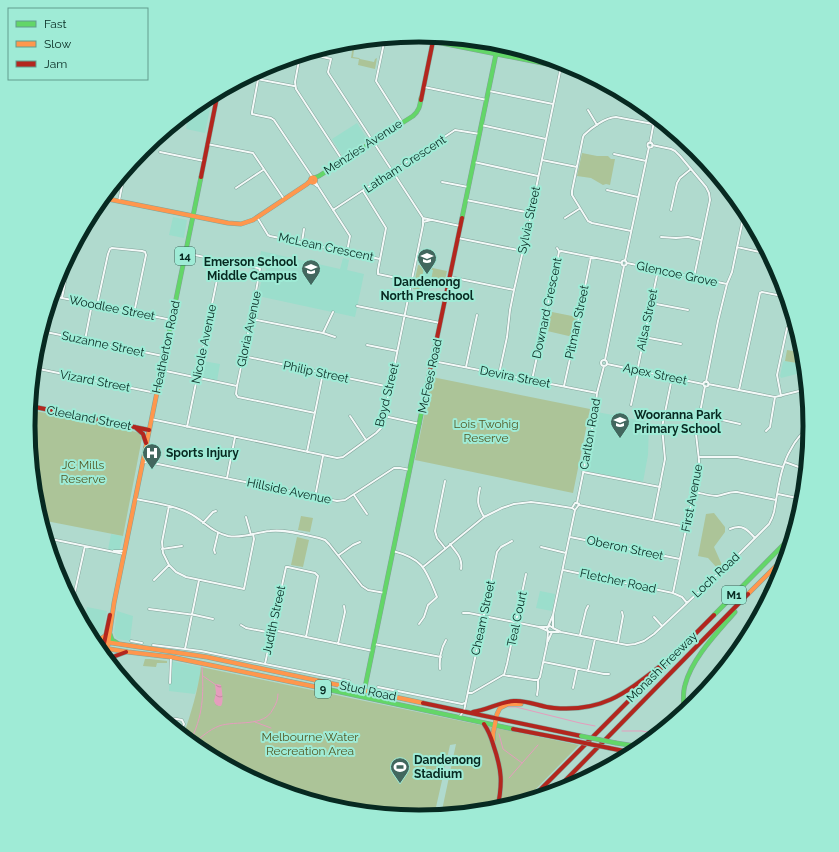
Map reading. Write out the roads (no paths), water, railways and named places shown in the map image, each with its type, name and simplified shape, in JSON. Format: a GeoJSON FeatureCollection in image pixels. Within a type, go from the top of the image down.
{"type":"FeatureCollection","features":[{"type":"Feature","properties":{"kind":"main road","name":"Menzies Avenue"},"geometry":{"type":"LineString","coordinates":[[109,199],[228,224],[241,224],[255,218],[417,112],[420,107],[433,42]]}},
{"type":"Feature","properties":{"kind":"main road"},"geometry":{"type":"LineString","coordinates":[[438,42],[545,63]]}},
{"type":"Feature","properties":{"kind":"main road","name":"McFees Road"},"geometry":{"type":"LineString","coordinates":[[363,697],[496,54]]}},
{"type":"Feature","properties":{"kind":"main road","name":"Heatherton Road"},"geometry":{"type":"LineString","coordinates":[[105,647],[216,100]]}},
{"type":"Feature","properties":{"kind":"main road","name":"Cleeland Street"},"geometry":{"type":"LineString","coordinates":[[36,407],[149,430]]}},
{"type":"Feature","properties":{"kind":"main road"},"geometry":{"type":"LineString","coordinates":[[135,427],[143,434],[146,444]]}},
{"type":"Feature","properties":{"kind":"main road","name":"Monash Freeway"},"geometry":{"type":"LineString","coordinates":[[539,791],[786,543]]}},
{"type":"Feature","properties":{"kind":"main road","name":"Monash Freeway"},"geometry":{"type":"LineString","coordinates":[[562,783],[778,565]]}},
{"type":"Feature","properties":{"kind":"main road"},"geometry":{"type":"LineString","coordinates":[[684,705],[684,686],[696,659],[751,592]]}},
{"type":"Feature","properties":{"kind":"main road"},"geometry":{"type":"LineString","coordinates":[[99,639],[108,634],[112,640],[119,645]]}},
{"type":"Feature","properties":{"kind":"main road","name":"Stud Road"},"geometry":{"type":"LineString","coordinates":[[101,642],[119,645],[136,644],[207,657],[633,746]]}},
{"type":"Feature","properties":{"kind":"main road","name":"Stud Road"},"geometry":{"type":"LineString","coordinates":[[107,650],[171,657],[495,726],[625,751]]}},
{"type":"Feature","properties":{"kind":"main road"},"geometry":{"type":"LineString","coordinates":[[112,657],[126,652]]}},
{"type":"Feature","properties":{"kind":"main road"},"geometry":{"type":"LineString","coordinates":[[494,746],[493,737],[498,711],[503,706],[512,703],[530,704],[567,710],[594,707],[612,700],[637,684],[674,655]]}},
{"type":"Feature","properties":{"kind":"main road"},"geometry":{"type":"LineString","coordinates":[[466,712],[484,710],[507,701],[515,700],[530,704]]}},
{"type":"Feature","properties":{"kind":"main road"},"geometry":{"type":"LineString","coordinates":[[484,723],[494,746],[501,771],[502,783],[499,802]]}},
{"type":"Feature","properties":{"kind":"street"},"geometry":{"type":"LineString","coordinates":[[383,43],[376,81],[402,122]]}},
{"type":"Feature","properties":{"kind":"street"},"geometry":{"type":"LineString","coordinates":[[504,56],[505,51]]}},
{"type":"Feature","properties":{"kind":"street"},"geometry":{"type":"LineString","coordinates":[[317,56],[331,59],[328,72],[329,74],[423,218],[461,226]]}},
{"type":"Feature","properties":{"kind":"street"},"geometry":{"type":"LineString","coordinates":[[299,61],[295,86],[296,90],[343,161]]}},
{"type":"Feature","properties":{"kind":"street","name":"Sylvia Street"},"geometry":{"type":"LineString","coordinates":[[499,374],[507,337],[514,290],[534,202],[559,68]]}},
{"type":"Feature","properties":{"kind":"street"},"geometry":{"type":"LineString","coordinates":[[255,78],[295,86]]}},
{"type":"Feature","properties":{"kind":"street"},"geometry":{"type":"LineString","coordinates":[[258,79],[252,114],[274,120],[350,236],[347,252]]}},
{"type":"Feature","properties":{"kind":"street"},"geometry":{"type":"LineString","coordinates":[[424,87],[487,100]]}},
{"type":"Feature","properties":{"kind":"street"},"geometry":{"type":"LineString","coordinates":[[489,91],[553,104]]}},
{"type":"Feature","properties":{"kind":"street"},"geometry":{"type":"LineString","coordinates":[[588,110],[597,125]]}},
{"type":"Feature","properties":{"kind":"street"},"geometry":{"type":"LineString","coordinates":[[631,231],[588,221],[573,198],[572,191],[583,137],[597,125],[613,117],[653,124]]}},
{"type":"Feature","properties":{"kind":"street"},"geometry":{"type":"LineString","coordinates":[[605,360],[607,364],[604,366],[601,363],[605,360],[624,266],[626,265],[631,231],[649,147],[647,144],[650,142],[654,121]]}},
{"type":"Feature","properties":{"kind":"street"},"geometry":{"type":"LineString","coordinates":[[481,125],[546,139]]}},
{"type":"Feature","properties":{"kind":"street","name":"Latham Crescent"},"geometry":{"type":"LineString","coordinates":[[333,210],[455,130],[480,134]]}},
{"type":"Feature","properties":{"kind":"street"},"geometry":{"type":"LineString","coordinates":[[650,142],[652,145],[675,151],[706,187],[710,196],[694,277]]}},
{"type":"Feature","properties":{"kind":"street"},"geometry":{"type":"LineString","coordinates":[[207,144],[253,153],[284,200]]}},
{"type":"Feature","properties":{"kind":"street"},"geometry":{"type":"LineString","coordinates":[[649,147],[652,145]]}},
{"type":"Feature","properties":{"kind":"street"},"geometry":{"type":"LineString","coordinates":[[160,152],[204,161]]}},
{"type":"Feature","properties":{"kind":"street"},"geometry":{"type":"LineString","coordinates":[[614,154],[646,160]]}},
{"type":"Feature","properties":{"kind":"street"},"geometry":{"type":"LineString","coordinates":[[542,160],[577,167]]}},
{"type":"Feature","properties":{"kind":"street"},"geometry":{"type":"LineString","coordinates":[[474,162],[538,176]]}},
{"type":"Feature","properties":{"kind":"street"},"geometry":{"type":"LineString","coordinates":[[236,188],[264,169]]}},
{"type":"Feature","properties":{"kind":"street"},"geometry":{"type":"LineString","coordinates":[[671,210],[677,183],[680,178],[691,169]]}},
{"type":"Feature","properties":{"kind":"street"},"geometry":{"type":"LineString","coordinates":[[119,201],[123,181]]}},
{"type":"Feature","properties":{"kind":"street"},"geometry":{"type":"LineString","coordinates":[[442,182],[468,188]]}},
{"type":"Feature","properties":{"kind":"street"},"geometry":{"type":"LineString","coordinates":[[607,190],[638,197]]}},
{"type":"Feature","properties":{"kind":"street"},"geometry":{"type":"LineString","coordinates":[[363,191],[386,228],[378,271],[379,275],[412,281]]}},
{"type":"Feature","properties":{"kind":"street"},"geometry":{"type":"LineString","coordinates":[[466,200],[531,213]]}},
{"type":"Feature","properties":{"kind":"street"},"geometry":{"type":"LineString","coordinates":[[565,218],[580,208]]}},
{"type":"Feature","properties":{"kind":"street","name":"McLean Crescent"},"geometry":{"type":"LineString","coordinates":[[255,218],[270,236],[380,258]]}},
{"type":"Feature","properties":{"kind":"street","name":"Boyd Street"},"geometry":{"type":"LineString","coordinates":[[151,419],[337,458],[341,458],[379,431],[382,427],[405,316],[423,218]]}},
{"type":"Feature","properties":{"kind":"street"},"geometry":{"type":"LineString","coordinates":[[704,385],[707,386],[718,321],[727,284],[732,272],[743,219]]}},
{"type":"Feature","properties":{"kind":"street"},"geometry":{"type":"LineString","coordinates":[[423,222],[433,220]]}},
{"type":"Feature","properties":{"kind":"street"},"geometry":{"type":"LineString","coordinates":[[302,242],[304,229]]}},
{"type":"Feature","properties":{"kind":"street"},"geometry":{"type":"LineString","coordinates":[[662,237],[688,237],[701,240]]}},
{"type":"Feature","properties":{"kind":"street"},"geometry":{"type":"LineString","coordinates":[[458,238],[523,251]]}},
{"type":"Feature","properties":{"kind":"street"},"geometry":{"type":"LineString","coordinates":[[738,247],[762,252]]}},
{"type":"Feature","properties":{"kind":"street"},"geometry":{"type":"LineString","coordinates":[[98,305],[108,252],[112,248],[142,251],[145,252],[146,255],[134,313]]}},
{"type":"Feature","properties":{"kind":"street","name":"Downard Crescent"},"geometry":{"type":"LineString","coordinates":[[532,380],[559,251],[622,263]]}},
{"type":"Feature","properties":{"kind":"street"},"geometry":{"type":"LineString","coordinates":[[185,252],[221,260]]}},
{"type":"Feature","properties":{"kind":"street","name":"Pitman Street"},"geometry":{"type":"LineString","coordinates":[[564,386],[591,257]]}},
{"type":"Feature","properties":{"kind":"street","name":"Gloria Avenue"},"geometry":{"type":"LineString","coordinates":[[221,260],[258,268],[260,270],[237,386]]}},
{"type":"Feature","properties":{"kind":"street","name":"Nicole Avenue"},"geometry":{"type":"LineString","coordinates":[[187,427],[221,260]]}},
{"type":"Feature","properties":{"kind":"street"},"geometry":{"type":"LineString","coordinates":[[624,266],[622,263],[623,261],[626,262]]}},
{"type":"Feature","properties":{"kind":"street","name":"Glencoe Grove"},"geometry":{"type":"LineString","coordinates":[[626,262],[727,284]]}},
{"type":"Feature","properties":{"kind":"street","name":"Ailsa Street"},"geometry":{"type":"LineString","coordinates":[[631,405],[658,270]]}},
{"type":"Feature","properties":{"kind":"street"},"geometry":{"type":"LineString","coordinates":[[62,298],[67,273]]}},
{"type":"Feature","properties":{"kind":"street"},"geometry":{"type":"LineString","coordinates":[[450,277],[514,290]]}},
{"type":"Feature","properties":{"kind":"street"},"geometry":{"type":"LineString","coordinates":[[739,390],[760,293],[764,292],[782,296]]}},
{"type":"Feature","properties":{"kind":"street","name":"Woodlee Street"},"geometry":{"type":"LineString","coordinates":[[57,297],[172,320]]}},
{"type":"Feature","properties":{"kind":"street"},"geometry":{"type":"LineString","coordinates":[[651,303],[688,310]]}},
{"type":"Feature","properties":{"kind":"street"},"geometry":{"type":"LineString","coordinates":[[85,340],[92,304]]}},
{"type":"Feature","properties":{"kind":"street"},"geometry":{"type":"LineString","coordinates":[[357,306],[440,323]]}},
{"type":"Feature","properties":{"kind":"street"},"geometry":{"type":"LineString","coordinates":[[323,333],[333,312]]}},
{"type":"Feature","properties":{"kind":"street"},"geometry":{"type":"LineString","coordinates":[[466,367],[477,315]]}},
{"type":"Feature","properties":{"kind":"street"},"geometry":{"type":"LineString","coordinates":[[251,319],[323,333],[335,337]]}},
{"type":"Feature","properties":{"kind":"street"},"geometry":{"type":"LineString","coordinates":[[781,396],[777,375],[787,328]]}},
{"type":"Feature","properties":{"kind":"street","name":"Suzanne Street"},"geometry":{"type":"LineString","coordinates":[[47,332],[164,356]]}},
{"type":"Feature","properties":{"kind":"street"},"geometry":{"type":"LineString","coordinates":[[644,337],[681,344]]}},
{"type":"Feature","properties":{"kind":"street"},"geometry":{"type":"LineString","coordinates":[[367,345],[397,352]]}},
{"type":"Feature","properties":{"kind":"street","name":"Philip Street"},"geometry":{"type":"LineString","coordinates":[[243,356],[390,387]]}},
{"type":"Feature","properties":{"kind":"street","name":"Devira Street"},"geometry":{"type":"LineString","coordinates":[[433,361],[597,393]]}},
{"type":"Feature","properties":{"kind":"street","name":"Apex Street"},"geometry":{"type":"LineString","coordinates":[[607,364],[704,385]]}},
{"type":"Feature","properties":{"kind":"street","name":"Carlton Road"},"geometry":{"type":"LineString","coordinates":[[577,503],[595,414],[597,393],[604,366]]}},
{"type":"Feature","properties":{"kind":"street","name":"Vizard Street"},"geometry":{"type":"LineString","coordinates":[[39,369],[157,393]]}},
{"type":"Feature","properties":{"kind":"street"},"geometry":{"type":"LineString","coordinates":[[161,370],[237,386],[236,394],[238,397],[315,413]]}},
{"type":"Feature","properties":{"kind":"street"},"geometry":{"type":"LineString","coordinates":[[307,452],[323,373]]}},
{"type":"Feature","properties":{"kind":"street"},"geometry":{"type":"LineString","coordinates":[[653,520],[665,459],[662,427],[672,378]]}},
{"type":"Feature","properties":{"kind":"street"},"geometry":{"type":"LineString","coordinates":[[707,383],[775,397],[802,390]]}},
{"type":"Feature","properties":{"kind":"street","name":"First Avenue"},"geometry":{"type":"LineString","coordinates":[[673,593],[699,466],[696,434],[704,385]]}},
{"type":"Feature","properties":{"kind":"street"},"geometry":{"type":"LineString","coordinates":[[766,431],[770,427],[775,397]]}},
{"type":"Feature","properties":{"kind":"street"},"geometry":{"type":"LineString","coordinates":[[699,415],[740,424]]}},
{"type":"Feature","properties":{"kind":"street"},"geometry":{"type":"LineString","coordinates":[[350,416],[366,440]]}},
{"type":"Feature","properties":{"kind":"street"},"geometry":{"type":"LineString","coordinates":[[384,416],[420,424]]}},
{"type":"Feature","properties":{"kind":"street","name":"Loch Road"},"geometry":{"type":"LineString","coordinates":[[552,632],[580,635],[628,645],[644,641],[654,634],[769,524],[778,494],[783,467],[792,446],[804,433]]}},
{"type":"Feature","properties":{"kind":"street"},"geometry":{"type":"LineString","coordinates":[[227,478],[235,437]]}},
{"type":"Feature","properties":{"kind":"street"},"geometry":{"type":"LineString","coordinates":[[315,497],[323,456]]}},
{"type":"Feature","properties":{"kind":"street"},"geometry":{"type":"LineString","coordinates":[[699,457],[737,457],[783,467]]}},
{"type":"Feature","properties":{"kind":"street","name":"Hillside Avenue"},"geometry":{"type":"LineString","coordinates":[[143,461],[337,502],[354,495],[394,468],[410,470]]}},
{"type":"Feature","properties":{"kind":"street"},"geometry":{"type":"LineString","coordinates":[[785,462],[802,468]]}},
{"type":"Feature","properties":{"kind":"street"},"geometry":{"type":"LineString","coordinates":[[583,472],[660,487]]}},
{"type":"Feature","properties":{"kind":"street"},"geometry":{"type":"LineString","coordinates":[[445,481],[435,531],[437,538],[445,548]]}},
{"type":"Feature","properties":{"kind":"street"},"geometry":{"type":"LineString","coordinates":[[480,488],[478,504],[484,517]]}},
{"type":"Feature","properties":{"kind":"street"},"geometry":{"type":"LineString","coordinates":[[694,492],[716,496],[734,492],[776,500]]}},
{"type":"Feature","properties":{"kind":"street"},"geometry":{"type":"LineString","coordinates":[[778,494],[796,498]]}},
{"type":"Feature","properties":{"kind":"street"},"geometry":{"type":"LineString","coordinates":[[354,495],[367,514]]}},
{"type":"Feature","properties":{"kind":"street"},"geometry":{"type":"LineString","coordinates":[[135,499],[178,508],[190,513],[218,533],[228,536],[237,537],[252,535],[271,530],[283,531],[325,540],[362,586],[368,590],[385,593]]}},
{"type":"Feature","properties":{"kind":"street"},"geometry":{"type":"LineString","coordinates":[[423,567],[484,517],[502,508],[521,503],[537,502],[573,509],[579,505]]}},
{"type":"Feature","properties":{"kind":"street"},"geometry":{"type":"LineString","coordinates":[[537,695],[538,680],[540,677],[547,644],[547,628],[549,627],[553,615],[570,537],[574,504],[579,503],[579,505],[686,527]]}},
{"type":"Feature","properties":{"kind":"street"},"geometry":{"type":"LineString","coordinates":[[169,506],[162,539],[164,557],[169,565],[183,576],[244,589],[254,539],[246,517]]}},
{"type":"Feature","properties":{"kind":"street"},"geometry":{"type":"LineString","coordinates":[[203,523],[213,512],[216,511]]}},
{"type":"Feature","properties":{"kind":"street"},"geometry":{"type":"LineString","coordinates":[[730,529],[736,526],[742,527],[755,538]]}},
{"type":"Feature","properties":{"kind":"street"},"geometry":{"type":"LineString","coordinates":[[215,553],[214,550],[218,533]]}},
{"type":"Feature","properties":{"kind":"street","name":"Oberon Street"},"geometry":{"type":"LineString","coordinates":[[570,537],[680,559]]}},
{"type":"Feature","properties":{"kind":"street"},"geometry":{"type":"LineString","coordinates":[[52,540],[124,553]]}},
{"type":"Feature","properties":{"kind":"street","name":"Cheam Street"},"geometry":{"type":"LineString","coordinates":[[466,712],[465,703],[497,552],[501,547],[512,541]]}},
{"type":"Feature","properties":{"kind":"street"},"geometry":{"type":"LineString","coordinates":[[339,556],[353,545],[360,542]]}},
{"type":"Feature","properties":{"kind":"street"},"geometry":{"type":"LineString","coordinates":[[450,544],[461,559],[461,569]]}},
{"type":"Feature","properties":{"kind":"street"},"geometry":{"type":"LineString","coordinates":[[75,591],[85,546]]}},
{"type":"Feature","properties":{"kind":"street"},"geometry":{"type":"LineString","coordinates":[[162,549],[182,546]]}},
{"type":"Feature","properties":{"kind":"street"},"geometry":{"type":"LineString","coordinates":[[541,547],[566,552]]}},
{"type":"Feature","properties":{"kind":"street"},"geometry":{"type":"LineString","coordinates":[[393,551],[413,558],[423,567],[428,574],[437,597],[428,605],[424,617],[419,624]]}},
{"type":"Feature","properties":{"kind":"street"},"geometry":{"type":"LineString","coordinates":[[154,580],[169,565]]}},
{"type":"Feature","properties":{"kind":"street"},"geometry":{"type":"LineString","coordinates":[[284,565],[286,567],[315,573],[318,576],[306,637]]}},
{"type":"Feature","properties":{"kind":"street","name":"Judith Street"},"geometry":{"type":"LineString","coordinates":[[264,669],[286,567]]}},
{"type":"Feature","properties":{"kind":"street","name":"Fletcher Road"},"geometry":{"type":"LineString","coordinates":[[562,570],[673,593]]}},
{"type":"Feature","properties":{"kind":"street","name":"Teal Court"},"geometry":{"type":"LineString","coordinates":[[505,675],[526,574]]}},
{"type":"Feature","properties":{"kind":"street"},"geometry":{"type":"LineString","coordinates":[[185,649],[199,580]]}},
{"type":"Feature","properties":{"kind":"street"},"geometry":{"type":"LineString","coordinates":[[673,593],[682,597],[687,603]]}},
{"type":"Feature","properties":{"kind":"street"},"geometry":{"type":"LineString","coordinates":[[338,644],[345,612],[344,606]]}},
{"type":"Feature","properties":{"kind":"street"},"geometry":{"type":"LineString","coordinates":[[580,635],[588,606]]}},
{"type":"Feature","properties":{"kind":"street"},"geometry":{"type":"LineString","coordinates":[[149,609],[213,619]]}},
{"type":"Feature","properties":{"kind":"street"},"geometry":{"type":"LineString","coordinates":[[618,643],[623,616],[622,612]]}},
{"type":"Feature","properties":{"kind":"street"},"geometry":{"type":"LineString","coordinates":[[463,613],[484,615],[539,627],[552,632]]}},
{"type":"Feature","properties":{"kind":"street"},"geometry":{"type":"LineString","coordinates":[[547,644],[553,629],[553,615]]}},
{"type":"Feature","properties":{"kind":"street"},"geometry":{"type":"LineString","coordinates":[[654,617],[662,626]]}},
{"type":"Feature","properties":{"kind":"street"},"geometry":{"type":"LineString","coordinates":[[241,624],[246,628],[272,634]]}},
{"type":"Feature","properties":{"kind":"street"},"geometry":{"type":"LineString","coordinates":[[539,627],[550,626],[553,628]]}},
{"type":"Feature","properties":{"kind":"street","name":"Loch Road"},"geometry":{"type":"LineString","coordinates":[[553,628],[561,632]]}},
{"type":"Feature","properties":{"kind":"street"},"geometry":{"type":"LineString","coordinates":[[272,630],[373,651]]}},
{"type":"Feature","properties":{"kind":"street"},"geometry":{"type":"LineString","coordinates":[[588,671],[595,638]]}},
{"type":"Feature","properties":{"kind":"street"},"geometry":{"type":"LineString","coordinates":[[440,669],[441,657],[446,640]]}},
{"type":"Feature","properties":{"kind":"street"},"geometry":{"type":"LineString","coordinates":[[131,641],[136,644],[142,643]]}},
{"type":"Feature","properties":{"kind":"street"},"geometry":{"type":"LineString","coordinates":[[374,644],[441,657]]}},
{"type":"Feature","properties":{"kind":"street","name":"Stud Road"},"geometry":{"type":"LineString","coordinates":[[153,645],[201,651],[349,681]]}},
{"type":"Feature","properties":{"kind":"street"},"geometry":{"type":"LineString","coordinates":[[170,683],[171,657]]}},
{"type":"Feature","properties":{"kind":"street"},"geometry":{"type":"LineString","coordinates":[[543,662],[609,674]]}},
{"type":"Feature","properties":{"kind":"street"},"geometry":{"type":"LineString","coordinates":[[573,688],[577,669]]}},
{"type":"Feature","properties":{"kind":"street"},"geometry":{"type":"LineString","coordinates":[[468,692],[474,692],[505,675],[538,680]]}},
{"type":"Feature","properties":{"kind":"street","name":"Stud Road"},"geometry":{"type":"LineString","coordinates":[[378,687],[462,704],[465,703]]}},
{"type":"Feature","properties":{"kind":"street","name":"Cheam Street"},"geometry":{"type":"LineString","coordinates":[[459,710],[465,703]]}},
{"type":"Feature","properties":{"kind":"street"},"geometry":{"type":"LineString","coordinates":[[458,718],[466,712]]}},
{"type":"Feature","properties":{"kind":"street"},"geometry":{"type":"LineString","coordinates":[[169,718],[182,720],[184,724],[182,728]]}},
{"type":"Feature","properties":{"kind":"water"},"geometry":{"type":"Polygon","coordinates":[[[215,685],[221,685],[223,699],[221,706],[216,705],[214,701],[216,693],[215,685]]]}},
{"type":"Feature","properties":{"kind":"waterway"},"geometry":{"type":"LineString","coordinates":[[192,736],[198,723],[202,705],[202,667]]}},
{"type":"Feature","properties":{"kind":"waterway"},"geometry":{"type":"LineString","coordinates":[[203,676],[216,685]]}},
{"type":"Feature","properties":{"kind":"waterway"},"geometry":{"type":"LineString","coordinates":[[198,740],[219,726],[263,719],[269,715],[273,709],[277,702],[278,694]]}},
{"type":"Feature","properties":{"kind":"waterway"},"geometry":{"type":"LineString","coordinates":[[508,707],[516,707],[595,726]]}},
{"type":"Feature","properties":{"kind":"waterway"},"geometry":{"type":"LineString","coordinates":[[255,722],[271,728]]}},
{"type":"Feature","properties":{"kind":"waterway"},"geometry":{"type":"LineString","coordinates":[[622,731],[642,731],[652,733]]}},
{"type":"Feature","properties":{"kind":"waterway"},"geometry":{"type":"LineString","coordinates":[[499,734],[503,749],[522,763]]}},
{"type":"Feature","properties":{"kind":"waterway"},"geometry":{"type":"LineString","coordinates":[[509,778],[538,745]]}},
{"type":"Feature","properties":{"kind":"place","name":"Dandenong North Preschool"},"geometry":{"type":"Point","coordinates":[427,275]}},
{"type":"Feature","properties":{"kind":"place","name":"Emerson School Middle Campus"},"geometry":{"type":"Point","coordinates":[311,286]}},
{"type":"Feature","properties":{"kind":"place","name":"Wooranna Park Primary School"},"geometry":{"type":"Point","coordinates":[620,439]}},
{"type":"Feature","properties":{"kind":"place","name":"Sports Injury"},"geometry":{"type":"Point","coordinates":[152,470]}},
{"type":"Feature","properties":{"kind":"place","name":"Dandenong Stadium"},"geometry":{"type":"Point","coordinates":[400,784]}},
{"type":"Feature","properties":{"kind":"park label","name":"Lois Twohig Reserve"},"geometry":{"type":"Point","coordinates":[486,431]}},
{"type":"Feature","properties":{"kind":"park label","name":"JC Mills Reserve"},"geometry":{"type":"Point","coordinates":[83,472]}},
{"type":"Feature","properties":{"kind":"park label","name":"Melbourne Water Recreation Area"},"geometry":{"type":"Point","coordinates":[310,744]}}]}
